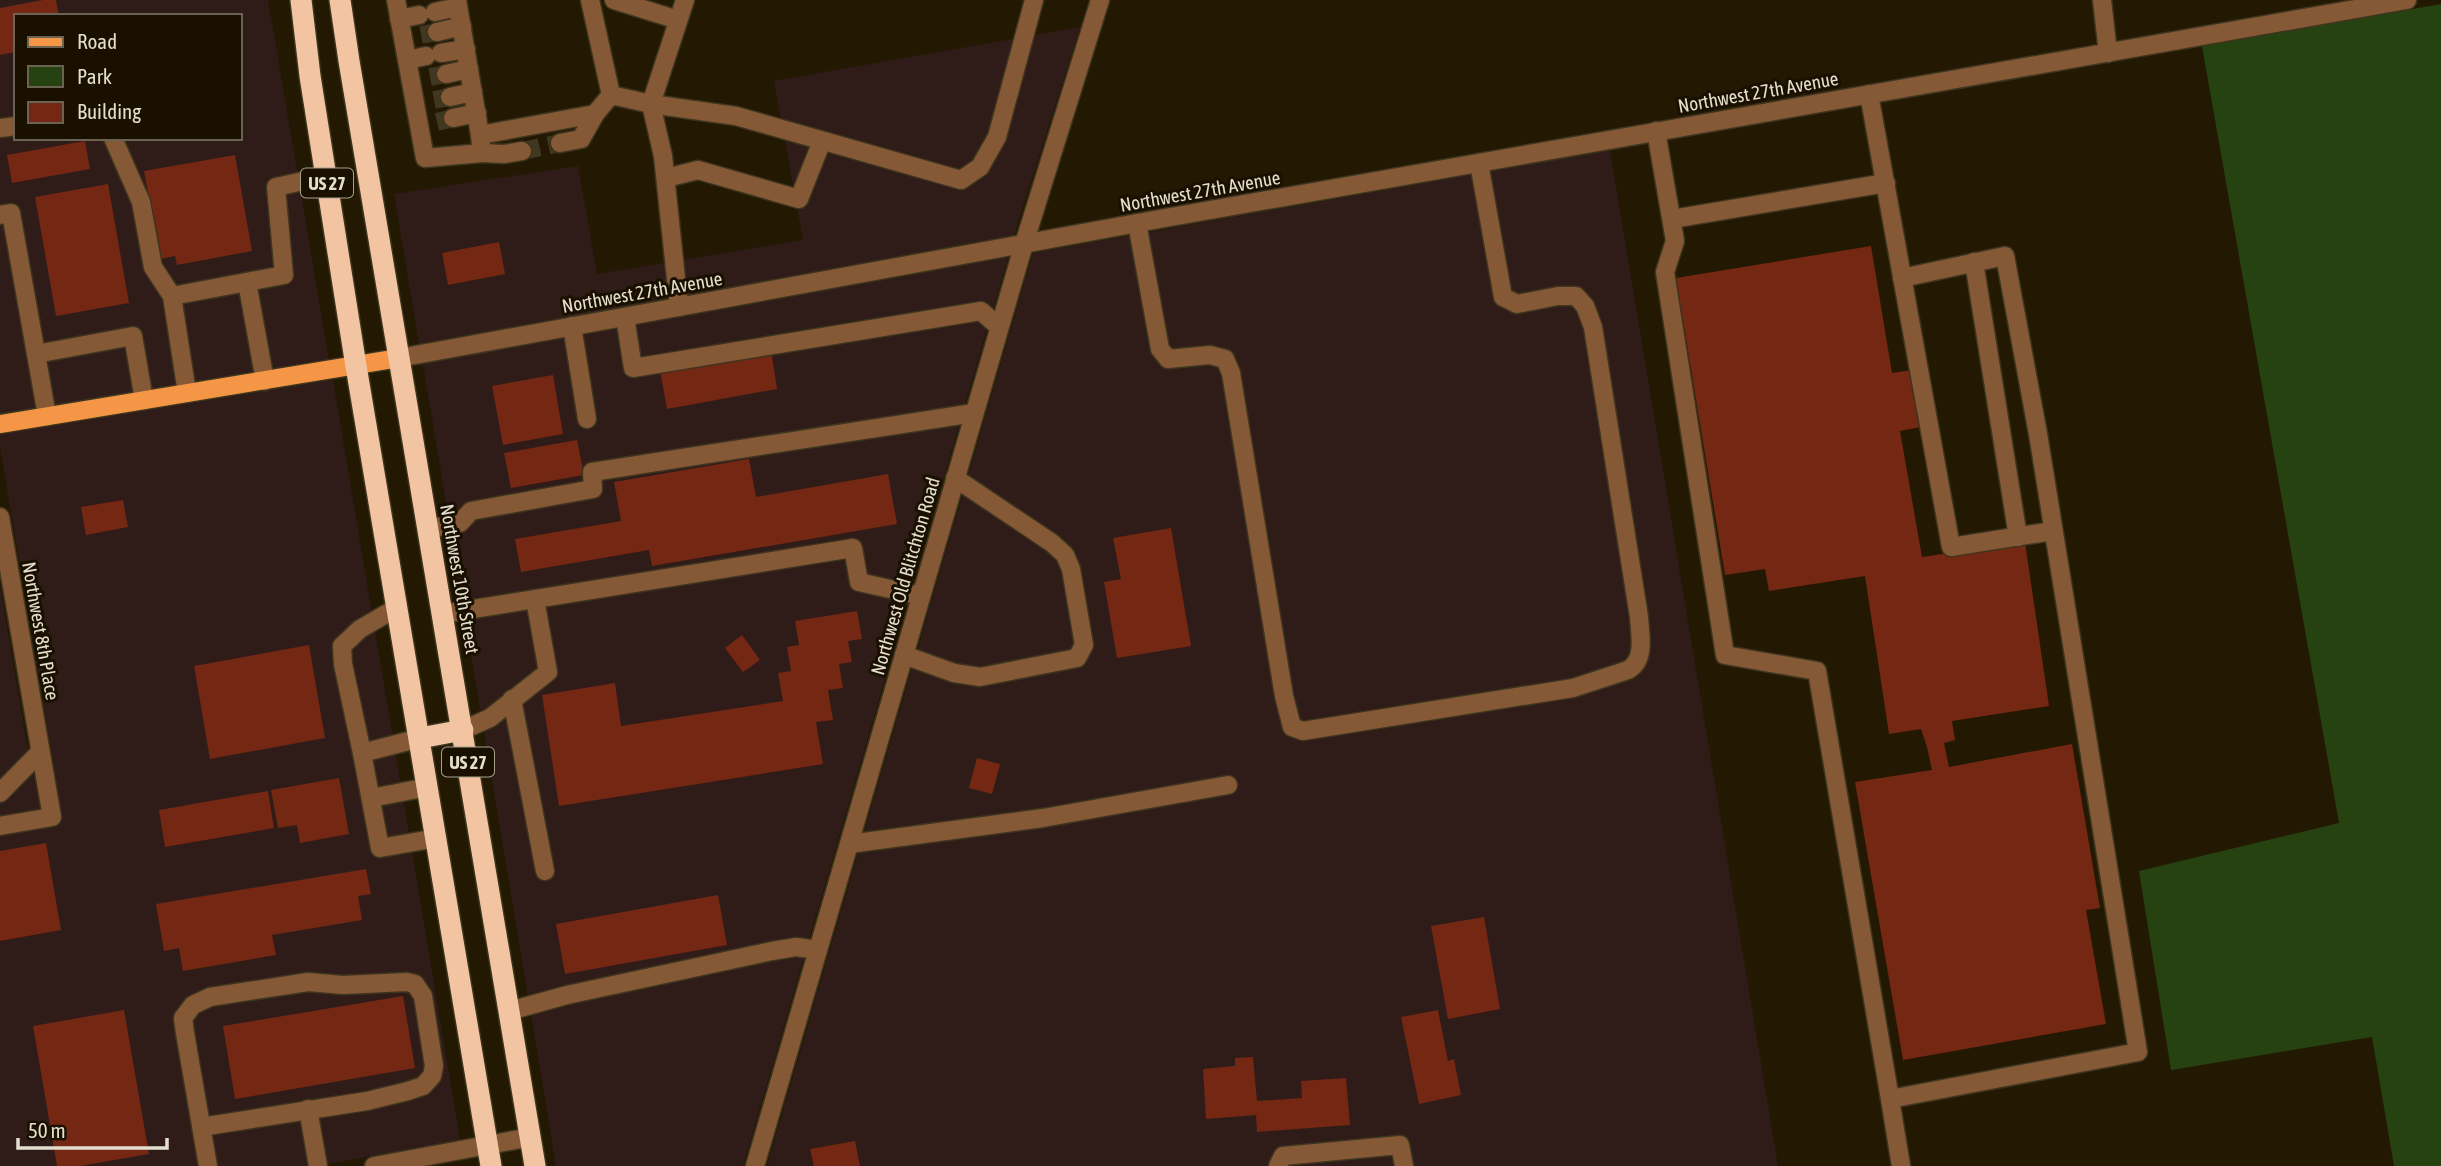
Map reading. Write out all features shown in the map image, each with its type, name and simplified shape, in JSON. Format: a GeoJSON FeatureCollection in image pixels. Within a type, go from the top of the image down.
{"type":"FeatureCollection","features":[{"type":"Feature","properties":{"kind":"highway","name":"US 27"},"geometry":{"type":"LineString","coordinates":[[301,0],[356,366],[489,1156]]}},
{"type":"Feature","properties":{"kind":"highway","name":"Northwest 10th Street"},"geometry":{"type":"LineString","coordinates":[[340,0],[536,1166]]}},
{"type":"Feature","properties":{"kind":"highway"},"geometry":{"type":"LineString","coordinates":[[420,738],[463,730]]}},
{"type":"Feature","properties":{"kind":"main road","name":"Northwest 27th Avenue"},"geometry":{"type":"LineString","coordinates":[[0,424],[399,358]]}},
{"type":"Feature","properties":{"kind":"street"},"geometry":{"type":"LineString","coordinates":[[396,0],[425,158],[595,114]]}},
{"type":"Feature","properties":{"kind":"street"},"geometry":{"type":"LineString","coordinates":[[590,0],[611,95]]}},
{"type":"Feature","properties":{"kind":"street"},"geometry":{"type":"LineString","coordinates":[[614,0],[678,20]]}},
{"type":"Feature","properties":{"kind":"street"},"geometry":{"type":"LineString","coordinates":[[679,307],[666,177],[651,104],[685,0]]}},
{"type":"Feature","properties":{"kind":"street"},"geometry":{"type":"LineString","coordinates":[[611,95],[651,104],[736,116],[961,180],[980,167],[997,137],[1034,0]]}},
{"type":"Feature","properties":{"kind":"street","name":"Northwest Old Blitchton Road"},"geometry":{"type":"LineString","coordinates":[[755,1166],[999,327],[1100,0]]}},
{"type":"Feature","properties":{"kind":"street"},"geometry":{"type":"LineString","coordinates":[[2102,0],[2108,52]]}},
{"type":"Feature","properties":{"kind":"street","name":"Northwest 27th Avenue"},"geometry":{"type":"LineString","coordinates":[[399,358],[1137,223],[2407,0]]}},
{"type":"Feature","properties":{"kind":"street"},"geometry":{"type":"LineString","coordinates":[[399,19],[427,14],[457,4],[478,113],[481,144]]}},
{"type":"Feature","properties":{"kind":"street"},"geometry":{"type":"LineString","coordinates":[[403,39],[462,26]]}},
{"type":"Feature","properties":{"kind":"street"},"geometry":{"type":"LineString","coordinates":[[407,60],[466,49]]}},
{"type":"Feature","properties":{"kind":"street"},"geometry":{"type":"LineString","coordinates":[[411,81],[469,69]]}},
{"type":"Feature","properties":{"kind":"street"},"geometry":{"type":"LineString","coordinates":[[415,103],[474,92]]}},
{"type":"Feature","properties":{"kind":"street"},"geometry":{"type":"LineString","coordinates":[[1869,94],[1951,547],[2053,531]]}},
{"type":"Feature","properties":{"kind":"street"},"geometry":{"type":"LineString","coordinates":[[560,143],[581,139],[595,114],[611,95]]}},
{"type":"Feature","properties":{"kind":"street"},"geometry":{"type":"LineString","coordinates":[[419,125],[478,113]]}},
{"type":"Feature","properties":{"kind":"street"},"geometry":{"type":"LineString","coordinates":[[1656,131],[1675,241],[1665,272],[1725,654],[1817,671],[1901,1166]]}},
{"type":"Feature","properties":{"kind":"street"},"geometry":{"type":"LineString","coordinates":[[114,140],[141,202],[153,267],[172,296],[187,393]]}},
{"type":"Feature","properties":{"kind":"street"},"geometry":{"type":"LineString","coordinates":[[666,177],[698,170],[799,199],[822,141]]}},
{"type":"Feature","properties":{"kind":"street"},"geometry":{"type":"LineString","coordinates":[[481,144],[504,154],[522,151]]}},
{"type":"Feature","properties":{"kind":"street"},"geometry":{"type":"LineString","coordinates":[[1137,223],[1160,349],[1168,359],[1210,355],[1225,359],[1231,373],[1284,696],[1292,727],[1303,731],[1573,688],[1628,670],[1635,666],[1640,654],[1639,617],[1593,327],[1585,306],[1576,296],[1558,296],[1517,304],[1503,297],[1479,163]]}},
{"type":"Feature","properties":{"kind":"street"},"geometry":{"type":"LineString","coordinates":[[172,296],[284,275],[276,187],[326,176]]}},
{"type":"Feature","properties":{"kind":"street"},"geometry":{"type":"LineString","coordinates":[[1672,219],[1886,183]]}},
{"type":"Feature","properties":{"kind":"street"},"geometry":{"type":"LineString","coordinates":[[0,215],[11,213],[47,416]]}},
{"type":"Feature","properties":{"kind":"street"},"geometry":{"type":"LineString","coordinates":[[1889,1099],[2138,1052],[2005,256],[1902,278]]}},
{"type":"Feature","properties":{"kind":"street"},"geometry":{"type":"LineString","coordinates":[[1974,262],[2018,537]]}},
{"type":"Feature","properties":{"kind":"street"},"geometry":{"type":"LineString","coordinates":[[247,282],[265,381]]}},
{"type":"Feature","properties":{"kind":"street"},"geometry":{"type":"LineString","coordinates":[[625,317],[633,368],[981,312],[999,327]]}},
{"type":"Feature","properties":{"kind":"street"},"geometry":{"type":"LineString","coordinates":[[572,326],[587,419]]}},
{"type":"Feature","properties":{"kind":"street"},"geometry":{"type":"LineString","coordinates":[[36,354],[133,336],[144,400]]}},
{"type":"Feature","properties":{"kind":"street"},"geometry":{"type":"LineString","coordinates":[[428,529],[460,523],[471,511],[593,489],[592,472],[974,413]]}},
{"type":"Feature","properties":{"kind":"street"},"geometry":{"type":"LineString","coordinates":[[904,655],[954,673],[980,677],[1077,658],[1084,645],[1071,569],[1065,555],[1052,543],[955,478]]}},
{"type":"Feature","properties":{"kind":"street","name":"Northwest 8th Place"},"geometry":{"type":"LineString","coordinates":[[0,517],[52,817],[0,826]]}},
{"type":"Feature","properties":{"kind":"street"},"geometry":{"type":"LineString","coordinates":[[442,614],[853,548],[859,582],[921,596]]}},
{"type":"Feature","properties":{"kind":"street"},"geometry":{"type":"LineString","coordinates":[[463,730],[490,718],[548,672],[535,599]]}},
{"type":"Feature","properties":{"kind":"street"},"geometry":{"type":"LineString","coordinates":[[398,607],[360,628],[342,646],[342,664],[380,848],[437,838]]}},
{"type":"Feature","properties":{"kind":"street"},"geometry":{"type":"LineString","coordinates":[[512,699],[545,871]]}},
{"type":"Feature","properties":{"kind":"street"},"geometry":{"type":"LineString","coordinates":[[362,753],[420,738]]}},
{"type":"Feature","properties":{"kind":"street"},"geometry":{"type":"LineString","coordinates":[[0,793],[40,752]]}},
{"type":"Feature","properties":{"kind":"street"},"geometry":{"type":"LineString","coordinates":[[849,844],[1043,818],[1228,785]]}},
{"type":"Feature","properties":{"kind":"street"},"geometry":{"type":"LineString","coordinates":[[371,798],[428,787]]}},
{"type":"Feature","properties":{"kind":"street"},"geometry":{"type":"LineString","coordinates":[[509,1011],[567,995],[796,947],[818,950]]}},
{"type":"Feature","properties":{"kind":"street"},"geometry":{"type":"LineString","coordinates":[[201,1126],[367,1101],[423,1086],[432,1076],[434,1066],[423,996],[415,984],[407,982],[343,985],[308,982],[210,997],[193,1006],[183,1018],[201,1126],[208,1166]]}},
{"type":"Feature","properties":{"kind":"street"},"geometry":{"type":"LineString","coordinates":[[308,1108],[318,1166]]}},
{"type":"Feature","properties":{"kind":"street"},"geometry":{"type":"LineString","coordinates":[[374,1166],[489,1156],[531,1137]]}},
{"type":"Feature","properties":{"kind":"street"},"geometry":{"type":"LineString","coordinates":[[1278,1166],[1283,1156],[1400,1145],[1404,1166]]}},
{"type":"Feature","properties":{"kind":"shaded area"},"geometry":{"type":"Polygon","coordinates":[[[0,0],[268,0],[329,360],[0,414],[0,0]]]}},
{"type":"Feature","properties":{"kind":"shaded area"},"geometry":{"type":"Polygon","coordinates":[[[1080,27],[1014,235],[419,344],[394,194],[578,166],[597,274],[803,240],[774,81],[1080,27]]]}},
{"type":"Feature","properties":{"kind":"shaded area"},"geometry":{"type":"Polygon","coordinates":[[[1610,150],[1778,1166],[767,1166],[1033,253],[1610,150]]]}},
{"type":"Feature","properties":{"kind":"shaded area"},"geometry":{"type":"Polygon","coordinates":[[[1008,257],[743,1166],[556,1166],[423,364],[1008,257]]]}},
{"type":"Feature","properties":{"kind":"shaded area"},"geometry":{"type":"Polygon","coordinates":[[[333,380],[460,1140],[317,1166],[0,1166],[0,586],[30,763],[53,760],[0,434],[333,380]]]}},
{"type":"Feature","properties":{"kind":"green space"},"geometry":{"type":"Polygon","coordinates":[[[2441,4],[2441,1166],[2394,1166],[2372,1037],[2171,1070],[2139,871],[2339,823],[2202,46],[2441,4]]]}},
{"type":"Feature","properties":{"kind":"building"},"geometry":{"type":"Polygon","coordinates":[[[56,0],[59,14],[14,14],[14,52],[0,55],[0,8],[56,0]]]}},
{"type":"Feature","properties":{"kind":"building"},"geometry":{"type":"Polygon","coordinates":[[[85,141],[90,169],[12,183],[7,155],[85,141]]]}},
{"type":"Feature","properties":{"kind":"building"},"geometry":{"type":"Polygon","coordinates":[[[235,155],[252,251],[177,265],[175,256],[160,259],[144,171],[235,155]]]}},
{"type":"Feature","properties":{"kind":"building"},"geometry":{"type":"Polygon","coordinates":[[[108,184],[129,303],[56,316],[35,197],[108,184]]]}},
{"type":"Feature","properties":{"kind":"building"},"geometry":{"type":"Polygon","coordinates":[[[499,242],[505,274],[448,285],[442,253],[499,242]]]}},
{"type":"Feature","properties":{"kind":"building"},"geometry":{"type":"Polygon","coordinates":[[[1871,246],[1892,373],[1912,370],[1921,427],[1900,431],[1922,557],[2025,542],[2049,706],[1952,721],[1955,740],[1944,743],[1949,767],[2072,744],[2100,908],[2086,910],[2106,1024],[1903,1060],[1855,782],[1932,770],[1927,747],[1921,729],[1889,734],[1865,576],[1769,591],[1765,569],[1725,575],[1676,278],[1871,246]]]}},
{"type":"Feature","properties":{"kind":"building"},"geometry":{"type":"Polygon","coordinates":[[[771,350],[777,389],[667,409],[660,370],[771,350]]]}},
{"type":"Feature","properties":{"kind":"building"},"geometry":{"type":"Polygon","coordinates":[[[553,375],[563,434],[503,445],[492,386],[553,375]]]}},
{"type":"Feature","properties":{"kind":"building"},"geometry":{"type":"Polygon","coordinates":[[[577,440],[584,475],[511,488],[504,453],[577,440]]]}},
{"type":"Feature","properties":{"kind":"building"},"geometry":{"type":"Polygon","coordinates":[[[749,459],[756,497],[888,474],[897,524],[652,566],[649,550],[521,572],[515,539],[621,521],[614,482],[749,459]]]}},
{"type":"Feature","properties":{"kind":"building"},"geometry":{"type":"Polygon","coordinates":[[[123,500],[128,527],[86,535],[81,507],[123,500]]]}},
{"type":"Feature","properties":{"kind":"building"},"geometry":{"type":"Polygon","coordinates":[[[1171,528],[1191,646],[1117,658],[1104,582],[1121,579],[1113,538],[1171,528]]]}},
{"type":"Feature","properties":{"kind":"building"},"geometry":{"type":"Polygon","coordinates":[[[857,611],[862,639],[848,641],[852,662],[839,664],[843,688],[828,690],[833,720],[816,722],[823,764],[559,806],[542,695],[615,683],[621,726],[783,701],[778,673],[791,671],[787,647],[799,645],[795,621],[857,611]]]}},
{"type":"Feature","properties":{"kind":"building"},"geometry":{"type":"Polygon","coordinates":[[[742,635],[760,660],[743,672],[725,648],[742,635]]]}},
{"type":"Feature","properties":{"kind":"building"},"geometry":{"type":"Polygon","coordinates":[[[309,645],[325,738],[210,759],[194,666],[309,645]]]}},
{"type":"Feature","properties":{"kind":"building"},"geometry":{"type":"Polygon","coordinates":[[[977,758],[1000,764],[992,794],[969,788],[977,758]]]}},
{"type":"Feature","properties":{"kind":"building"},"geometry":{"type":"Polygon","coordinates":[[[339,778],[349,834],[300,843],[297,825],[278,828],[271,790],[339,778]]]}},
{"type":"Feature","properties":{"kind":"building"},"geometry":{"type":"Polygon","coordinates":[[[268,791],[274,828],[165,847],[159,810],[268,791]]]}},
{"type":"Feature","properties":{"kind":"building"},"geometry":{"type":"Polygon","coordinates":[[[46,843],[61,930],[0,941],[0,851],[46,843]]]}},
{"type":"Feature","properties":{"kind":"building"},"geometry":{"type":"Polygon","coordinates":[[[366,869],[371,894],[358,896],[362,920],[272,935],[276,955],[183,971],[179,948],[164,951],[156,904],[366,869]]]}},
{"type":"Feature","properties":{"kind":"building"},"geometry":{"type":"Polygon","coordinates":[[[718,895],[727,945],[565,974],[556,924],[718,895]]]}},
{"type":"Feature","properties":{"kind":"building"},"geometry":{"type":"Polygon","coordinates":[[[1484,917],[1500,1009],[1448,1019],[1431,926],[1484,917]]]}},
{"type":"Feature","properties":{"kind":"building"},"geometry":{"type":"Polygon","coordinates":[[[403,996],[415,1068],[235,1099],[223,1026],[403,996]]]}},
{"type":"Feature","properties":{"kind":"building"},"geometry":{"type":"Polygon","coordinates":[[[124,1010],[149,1154],[80,1166],[57,1166],[33,1026],[124,1010]]]}},
{"type":"Feature","properties":{"kind":"building"},"geometry":{"type":"Polygon","coordinates":[[[1438,1010],[1448,1061],[1454,1059],[1461,1095],[1419,1104],[1401,1017],[1438,1010]]]}},
{"type":"Feature","properties":{"kind":"building"},"geometry":{"type":"Polygon","coordinates":[[[1253,1057],[1257,1101],[1302,1098],[1301,1081],[1346,1078],[1350,1125],[1257,1132],[1256,1115],[1206,1119],[1203,1069],[1235,1066],[1235,1058],[1253,1057]]]}},
{"type":"Feature","properties":{"kind":"building"},"geometry":{"type":"Polygon","coordinates":[[[855,1141],[860,1166],[814,1166],[810,1149],[855,1141]]]}},
{"type":"Feature","properties":{"kind":"tunnel"},"geometry":{"type":"LineString","coordinates":[[421,35],[437,32]]}},
{"type":"Feature","properties":{"kind":"tunnel"},"geometry":{"type":"LineString","coordinates":[[430,77],[446,74]]}},
{"type":"Feature","properties":{"kind":"tunnel"},"geometry":{"type":"LineString","coordinates":[[434,100],[450,97]]}},
{"type":"Feature","properties":{"kind":"tunnel"},"geometry":{"type":"LineString","coordinates":[[437,122],[453,118]]}},
{"type":"Feature","properties":{"kind":"tunnel"},"geometry":{"type":"LineString","coordinates":[[522,151],[560,143]]}}]}
